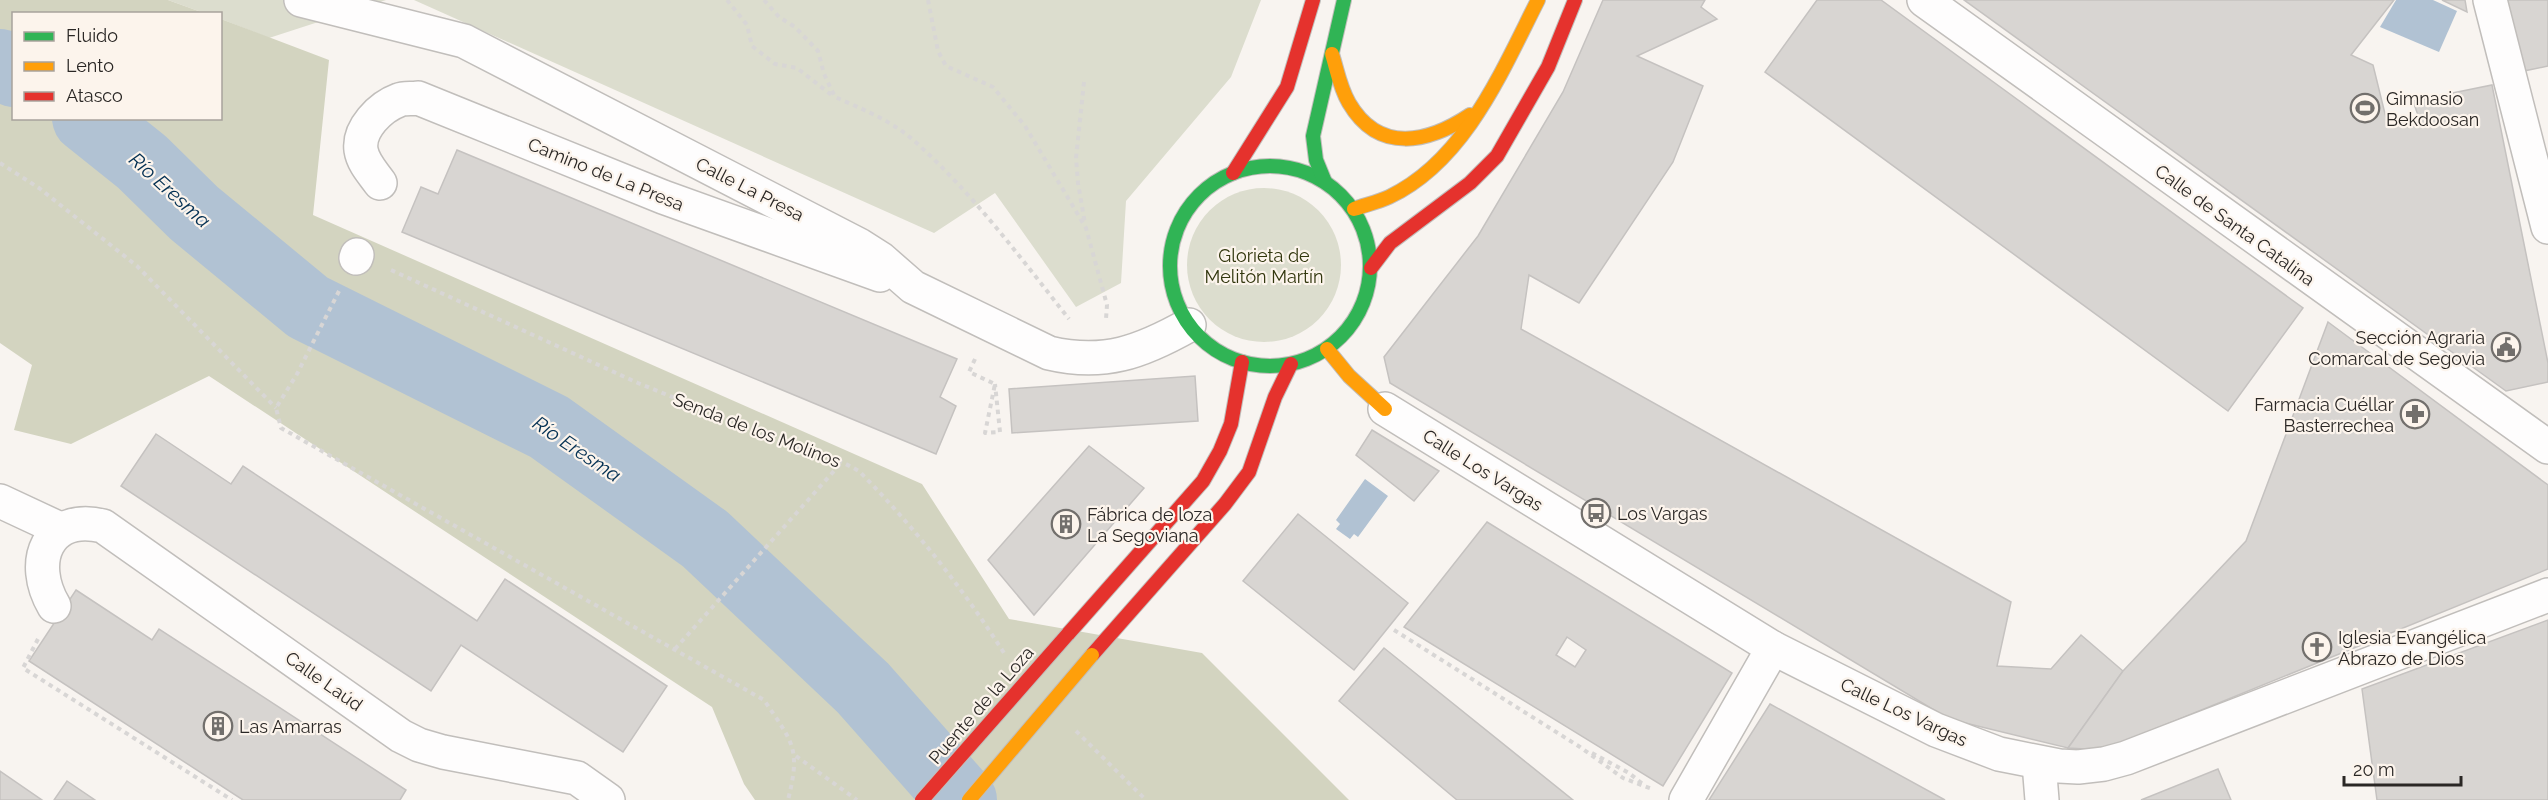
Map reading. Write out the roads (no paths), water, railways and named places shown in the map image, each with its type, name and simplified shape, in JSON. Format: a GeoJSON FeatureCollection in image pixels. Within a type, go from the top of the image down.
{"type":"FeatureCollection","features":[{"type":"Feature","properties":{"kind":"main road"},"geometry":{"type":"LineString","coordinates":[[1233,173],[1287,87],[1313,0]]}},
{"type":"Feature","properties":{"kind":"main road"},"geometry":{"type":"LineString","coordinates":[[1325,182],[1316,160],[1313,136],[1344,0]]}},
{"type":"Feature","properties":{"kind":"main road"},"geometry":{"type":"LineString","coordinates":[[1354,209],[1390,198],[1426,173],[1457,141],[1480,107],[1538,0]]}},
{"type":"Feature","properties":{"kind":"main road"},"geometry":{"type":"LineString","coordinates":[[1371,268],[1390,243],[1447,202],[1484,171],[1497,156],[1548,67],[1575,0]]}},
{"type":"Feature","properties":{"kind":"main road"},"geometry":{"type":"LineString","coordinates":[[1332,54],[1350,104],[1365,124],[1383,135],[1402,140],[1441,134],[1480,107]]}},
{"type":"Feature","properties":{"kind":"main road"},"geometry":{"type":"LineString","coordinates":[[1274,165],[1294,168],[1325,182],[1340,193],[1354,209],[1364,228],[1371,268],[1365,302],[1356,320],[1327,349],[1291,364],[1271,366],[1242,363],[1213,349],[1189,326],[1179,310],[1172,290],[1169,270],[1171,249],[1176,229],[1186,211],[1199,195],[1215,182],[1253,167],[1274,165]]}},
{"type":"Feature","properties":{"kind":"main road","name":"Calle Los Vargas"},"geometry":{"type":"LineString","coordinates":[[1327,349],[1349,376],[1385,409]]}},
{"type":"Feature","properties":{"kind":"main road","name":"Puente de la Loza"},"geometry":{"type":"LineString","coordinates":[[922,800],[1203,481],[1219,457],[1236,412],[1242,363]]}},
{"type":"Feature","properties":{"kind":"main road"},"geometry":{"type":"LineString","coordinates":[[969,800],[1092,655],[1226,504],[1243,481],[1254,461],[1275,397],[1291,364]]}},
{"type":"Feature","properties":{"kind":"street","name":"Calle La Presa"},"geometry":{"type":"LineString","coordinates":[[301,0],[464,41],[860,245],[881,259],[913,287],[1041,350],[1072,358],[1096,359],[1126,354],[1165,339],[1189,326]]}},
{"type":"Feature","properties":{"kind":"street","name":"Calle de Santa Catalina"},"geometry":{"type":"LineString","coordinates":[[1924,0],[2333,296],[2548,447]]}},
{"type":"Feature","properties":{"kind":"street"},"geometry":{"type":"LineString","coordinates":[[2490,0],[2548,226]]}},
{"type":"Feature","properties":{"kind":"street","name":"Camino de La Presa"},"geometry":{"type":"LineString","coordinates":[[380,183],[361,152],[361,141],[368,125],[384,108],[399,100],[418,98],[663,197],[913,287]]}},
{"type":"Feature","properties":{"kind":"street","name":"Calle Los Vargas"},"geometry":{"type":"LineString","coordinates":[[1385,409],[1773,648],[1936,730],[1999,754],[2039,763],[2078,767],[2104,764],[2126,758],[2548,595]]}},
{"type":"Feature","properties":{"kind":"street"},"geometry":{"type":"LineString","coordinates":[[0,501],[60,529],[46,549],[41,564],[43,581],[54,606]]}},
{"type":"Feature","properties":{"kind":"street","name":"Calle Laúd"},"geometry":{"type":"LineString","coordinates":[[60,529],[82,522],[103,526],[401,736],[419,745],[442,752],[577,778],[608,800]]}},
{"type":"Feature","properties":{"kind":"street"},"geometry":{"type":"LineString","coordinates":[[1686,800],[1773,648]]}},
{"type":"Feature","properties":{"kind":"street"},"geometry":{"type":"LineString","coordinates":[[2039,763],[2042,800]]}},
{"type":"Feature","properties":{"kind":"water"},"geometry":{"type":"Polygon","coordinates":[[[2396,0],[2433,0],[2457,11],[2439,52],[2380,27],[2396,0]]]}},
{"type":"Feature","properties":{"kind":"water"},"geometry":{"type":"Polygon","coordinates":[[[1365,479],[1388,496],[1358,537],[1354,534],[1350,539],[1336,529],[1340,524],[1336,520],[1365,479]]]}},
{"type":"Feature","properties":{"kind":"waterway","name":"Río Eresma"},"geometry":{"type":"LineString","coordinates":[[0,64],[12,71]]}},
{"type":"Feature","properties":{"kind":"waterway","name":"Río Eresma"},"geometry":{"type":"LineString","coordinates":[[90,120],[142,162],[194,213],[308,307],[549,427],[705,539],[863,688],[962,800]]}},
{"type":"Feature","properties":{"kind":"place","name":"Gimnasio Bekdoosan"},"geometry":{"type":"Point","coordinates":[2365,108]}},
{"type":"Feature","properties":{"kind":"place","name":"Sección Agraria Comarcal de Segovia"},"geometry":{"type":"Point","coordinates":[2506,347]}},
{"type":"Feature","properties":{"kind":"place","name":"Farmacia Cuéllar Basterrechea"},"geometry":{"type":"Point","coordinates":[2415,414]}},
{"type":"Feature","properties":{"kind":"place","name":"Los Vargas"},"geometry":{"type":"Point","coordinates":[1596,513]}},
{"type":"Feature","properties":{"kind":"place","name":"Fábrica de loza La Segoviana"},"geometry":{"type":"Point","coordinates":[1066,524]}},
{"type":"Feature","properties":{"kind":"place","name":"Iglesia Evangélica Abrazo de Dios"},"geometry":{"type":"Point","coordinates":[2317,647]}},
{"type":"Feature","properties":{"kind":"place","name":"Las Amarras"},"geometry":{"type":"Point","coordinates":[218,726]}},
{"type":"Feature","properties":{"kind":"park label","name":"Glorieta de Melitón Martín"},"geometry":{"type":"Point","coordinates":[1264,265]}}]}
